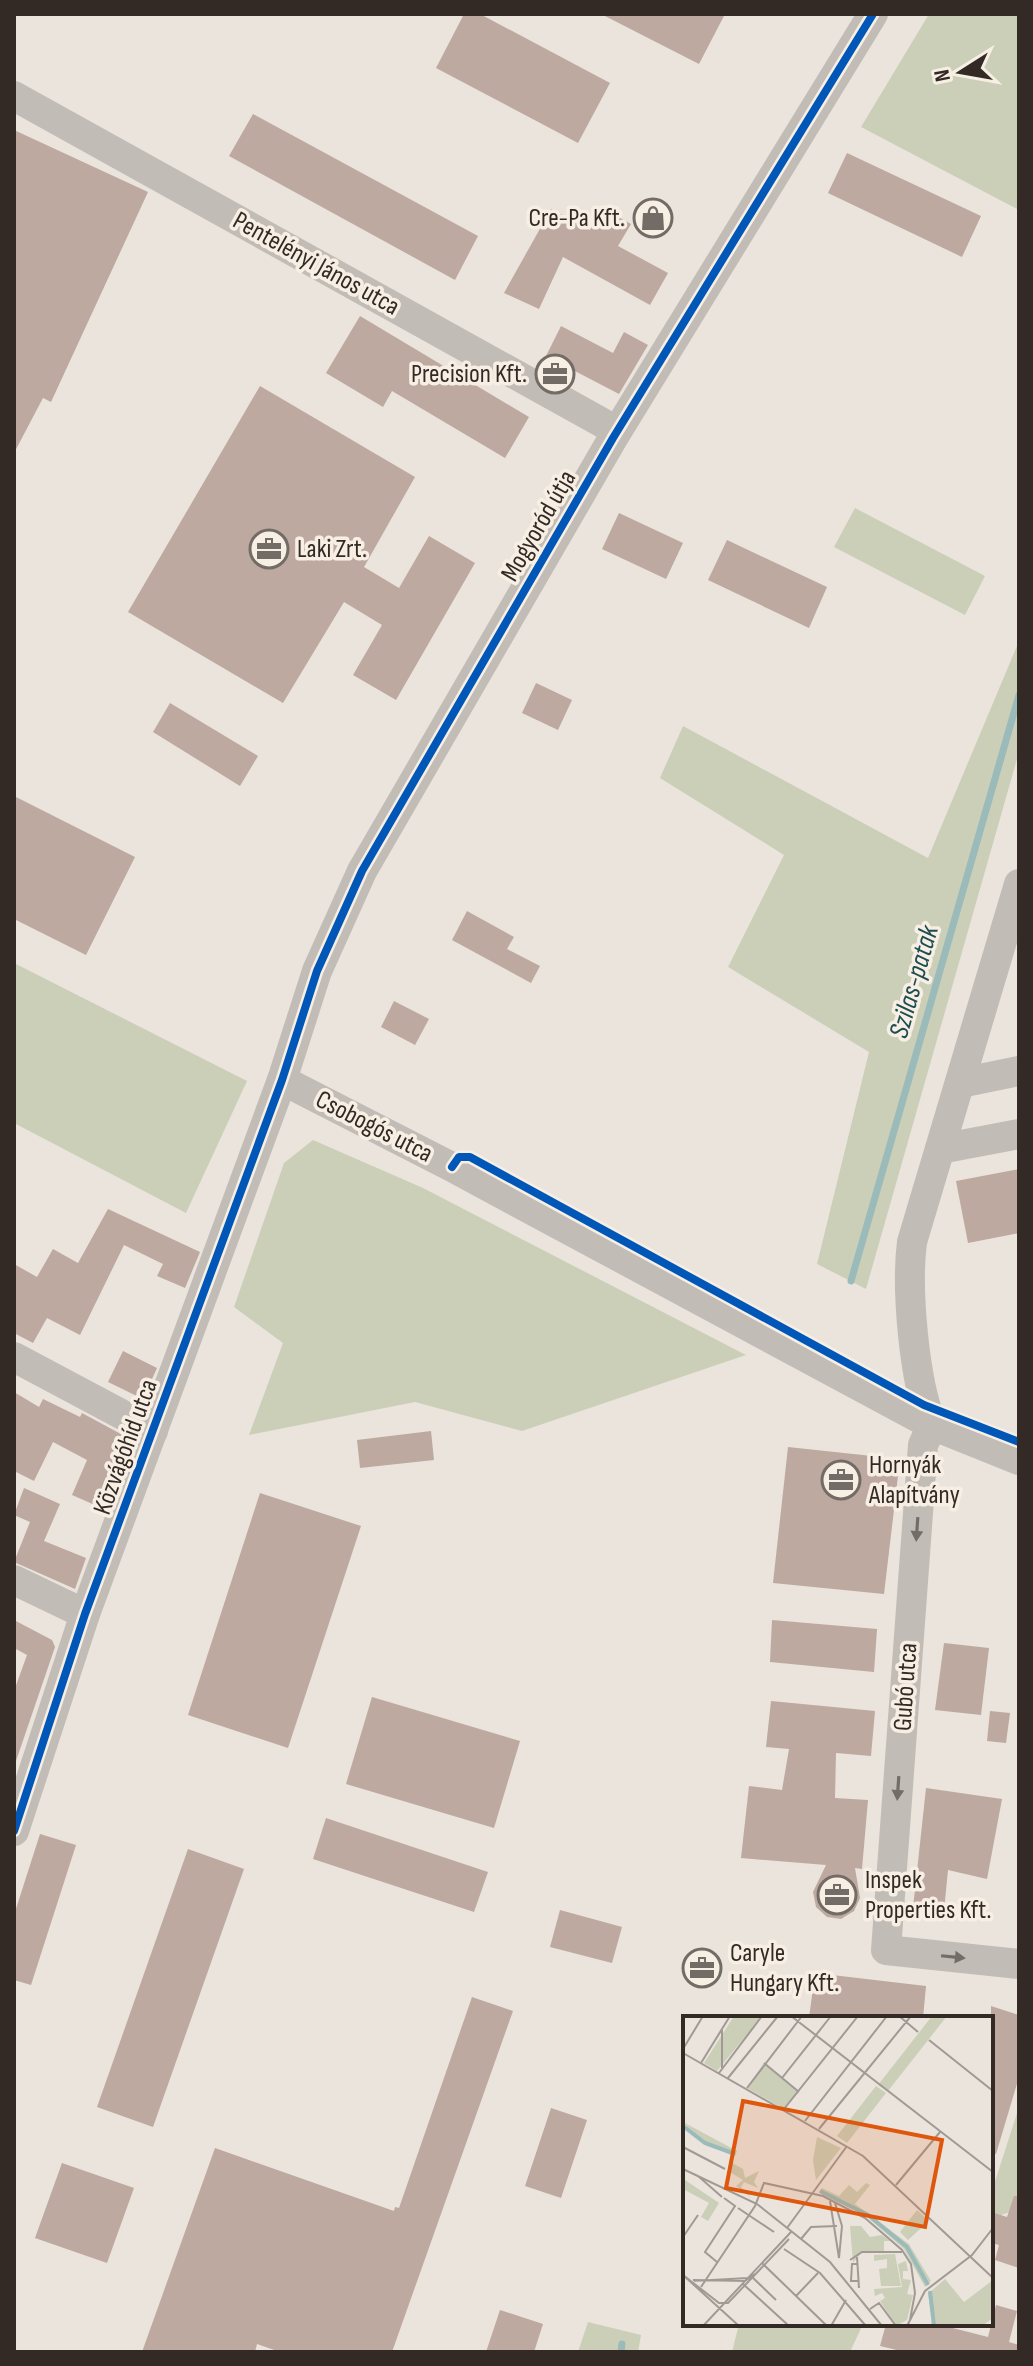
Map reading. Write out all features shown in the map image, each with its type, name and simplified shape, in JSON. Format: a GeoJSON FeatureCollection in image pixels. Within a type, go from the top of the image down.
{"type":"FeatureCollection","features":[{"type":"Feature","properties":{"kind":"street","name":"Mogyoród útja"},"geometry":{"type":"LineString","coordinates":[[282,1080],[317,971],[362,871],[617,431],[873,14]]}},
{"type":"Feature","properties":{"kind":"street","name":"Pentelényi János utca"},"geometry":{"type":"LineString","coordinates":[[14,96],[617,431]]}},
{"type":"Feature","properties":{"kind":"street"},"geometry":{"type":"LineString","coordinates":[[932,1425],[923,1400],[908,1276],[912,1242],[1019,884]]}},
{"type":"Feature","properties":{"kind":"street"},"geometry":{"type":"LineString","coordinates":[[960,1083],[1019,1071]]}},
{"type":"Feature","properties":{"kind":"street","name":"Csobogós utca"},"geometry":{"type":"LineString","coordinates":[[282,1080],[466,1174],[932,1425],[1019,1460]]}},
{"type":"Feature","properties":{"kind":"street","name":"Közvágóhíd utca"},"geometry":{"type":"LineString","coordinates":[[14,1831],[85,1614],[282,1080]]}},
{"type":"Feature","properties":{"kind":"street"},"geometry":{"type":"LineString","coordinates":[[940,1149],[1019,1134]]}},
{"type":"Feature","properties":{"kind":"street"},"geometry":{"type":"LineString","coordinates":[[14,1357],[153,1431]]}},
{"type":"Feature","properties":{"kind":"street","name":"Gubó utca"},"geometry":{"type":"LineString","coordinates":[[932,1425],[923,1445],[886,1950],[1019,1964]]}},
{"type":"Feature","properties":{"kind":"street"},"geometry":{"type":"LineString","coordinates":[[14,1580],[85,1614]]}},
{"type":"Feature","properties":{"kind":"green space"},"geometry":{"type":"Polygon","coordinates":[[[929,14],[1019,14],[1019,210],[861,127],[929,14]]]}},
{"type":"Feature","properties":{"kind":"green space"},"geometry":{"type":"Polygon","coordinates":[[[855,508],[985,576],[965,615],[834,547],[855,508]]]}},
{"type":"Feature","properties":{"kind":"green space"},"geometry":{"type":"Polygon","coordinates":[[[1019,641],[1019,752],[866,1289],[817,1264],[869,1052],[728,967],[784,855],[660,778],[683,726],[928,858],[1019,641]]]}},
{"type":"Feature","properties":{"kind":"green space"},"geometry":{"type":"Polygon","coordinates":[[[14,963],[247,1081],[186,1213],[14,1123],[14,963]]]}},
{"type":"Feature","properties":{"kind":"green space"},"geometry":{"type":"Polygon","coordinates":[[[313,1140],[423,1188],[746,1355],[522,1431],[415,1402],[249,1435],[283,1343],[234,1307],[284,1163],[313,1140]]]}},
{"type":"Feature","properties":{"kind":"green space"},"geometry":{"type":"Polygon","coordinates":[[[1019,2107],[1019,2209],[1001,2215],[993,2246],[993,2188],[1019,2107]]]}},
{"type":"Feature","properties":{"kind":"green space"},"geometry":{"type":"Polygon","coordinates":[[[588,2322],[641,2335],[638,2352],[578,2352],[588,2322]]]}},
{"type":"Feature","properties":{"kind":"green space"},"geometry":{"type":"Polygon","coordinates":[[[738,2326],[862,2326],[850,2352],[732,2352],[738,2326]]]}},
{"type":"Feature","properties":{"kind":"building"},"geometry":{"type":"Polygon","coordinates":[[[464,14],[480,14],[610,83],[578,143],[436,68],[464,14]]]}},
{"type":"Feature","properties":{"kind":"building"},"geometry":{"type":"Polygon","coordinates":[[[601,14],[725,14],[699,64],[601,14]]]}},
{"type":"Feature","properties":{"kind":"building"},"geometry":{"type":"Polygon","coordinates":[[[253,114],[478,236],[455,280],[229,156],[253,114]]]}},
{"type":"Feature","properties":{"kind":"building"},"geometry":{"type":"Polygon","coordinates":[[[14,130],[148,192],[51,402],[43,398],[14,453],[14,130]]]}},
{"type":"Feature","properties":{"kind":"building"},"geometry":{"type":"Polygon","coordinates":[[[847,153],[981,216],[962,257],[828,193],[847,153]]]}},
{"type":"Feature","properties":{"kind":"building"},"geometry":{"type":"Polygon","coordinates":[[[602,208],[631,224],[618,246],[668,273],[650,305],[563,257],[539,309],[504,293],[551,209],[590,230],[602,208]]]}},
{"type":"Feature","properties":{"kind":"building"},"geometry":{"type":"Polygon","coordinates":[[[360,316],[529,417],[505,458],[392,391],[383,407],[326,373],[360,316]]]}},
{"type":"Feature","properties":{"kind":"building"},"geometry":{"type":"Polygon","coordinates":[[[561,326],[613,353],[624,332],[648,345],[619,394],[546,356],[561,326]]]}},
{"type":"Feature","properties":{"kind":"building","name":"Laki Zrt."},"geometry":{"type":"Polygon","coordinates":[[[260,386],[415,477],[364,567],[399,588],[429,536],[475,563],[396,700],[353,675],[382,625],[344,602],[283,703],[128,612],[260,386]]]}},
{"type":"Feature","properties":{"kind":"building"},"geometry":{"type":"Polygon","coordinates":[[[619,513],[683,543],[666,579],[602,549],[619,513]]]}},
{"type":"Feature","properties":{"kind":"building"},"geometry":{"type":"Polygon","coordinates":[[[727,540],[827,587],[809,628],[708,580],[727,540]]]}},
{"type":"Feature","properties":{"kind":"building"},"geometry":{"type":"Polygon","coordinates":[[[536,683],[572,700],[558,730],[522,713],[536,683]]]}},
{"type":"Feature","properties":{"kind":"building"},"geometry":{"type":"Polygon","coordinates":[[[170,703],[258,756],[240,786],[153,732],[170,703]]]}},
{"type":"Feature","properties":{"kind":"building"},"geometry":{"type":"Polygon","coordinates":[[[14,796],[135,857],[86,955],[14,919],[14,796]]]}},
{"type":"Feature","properties":{"kind":"building"},"geometry":{"type":"Polygon","coordinates":[[[467,911],[514,937],[507,949],[540,966],[531,983],[452,940],[467,911]]]}},
{"type":"Feature","properties":{"kind":"building"},"geometry":{"type":"Polygon","coordinates":[[[394,1001],[429,1019],[415,1045],[381,1027],[394,1001]]]}},
{"type":"Feature","properties":{"kind":"building"},"geometry":{"type":"Polygon","coordinates":[[[1019,1169],[1019,1233],[968,1243],[956,1181],[1019,1169]]]}},
{"type":"Feature","properties":{"kind":"building"},"geometry":{"type":"Polygon","coordinates":[[[108,1209],[200,1252],[185,1288],[157,1276],[163,1264],[124,1245],[80,1335],[47,1318],[33,1343],[14,1333],[14,1264],[37,1277],[53,1249],[78,1263],[108,1209]]]}},
{"type":"Feature","properties":{"kind":"building"},"geometry":{"type":"Polygon","coordinates":[[[123,1351],[157,1368],[143,1399],[108,1382],[123,1351]]]}},
{"type":"Feature","properties":{"kind":"building"},"geometry":{"type":"Polygon","coordinates":[[[14,1392],[39,1407],[43,1399],[80,1417],[82,1413],[130,1439],[104,1509],[72,1495],[87,1460],[53,1442],[34,1481],[14,1471],[14,1392]]]}},
{"type":"Feature","properties":{"kind":"building"},"geometry":{"type":"Polygon","coordinates":[[[431,1431],[434,1460],[360,1468],[357,1440],[431,1431]]]}},
{"type":"Feature","properties":{"kind":"building"},"geometry":{"type":"Polygon","coordinates":[[[788,1447],[900,1459],[884,1594],[773,1583],[788,1447]]]}},
{"type":"Feature","properties":{"kind":"building"},"geometry":{"type":"Polygon","coordinates":[[[24,1488],[60,1504],[44,1541],[86,1558],[75,1589],[14,1562],[30,1522],[14,1515],[24,1488]]]}},
{"type":"Feature","properties":{"kind":"building"},"geometry":{"type":"Polygon","coordinates":[[[260,1493],[361,1526],[288,1748],[188,1715],[260,1493]]]}},
{"type":"Feature","properties":{"kind":"building"},"geometry":{"type":"Polygon","coordinates":[[[14,1620],[52,1640],[55,1647],[16,1761],[14,1691],[27,1655],[14,1648],[14,1620]]]}},
{"type":"Feature","properties":{"kind":"building"},"geometry":{"type":"Polygon","coordinates":[[[772,1620],[877,1629],[874,1672],[770,1662],[772,1620]]]}},
{"type":"Feature","properties":{"kind":"building"},"geometry":{"type":"Polygon","coordinates":[[[944,1643],[989,1648],[981,1715],[935,1710],[944,1643]]]}},
{"type":"Feature","properties":{"kind":"building"},"geometry":{"type":"Polygon","coordinates":[[[372,1697],[520,1741],[494,1828],[346,1784],[372,1697]]]}},
{"type":"Feature","properties":{"kind":"building"},"geometry":{"type":"Polygon","coordinates":[[[771,1701],[875,1711],[871,1756],[836,1753],[835,1798],[868,1800],[862,1869],[855,1868],[860,1898],[854,1911],[841,1919],[827,1917],[816,1907],[813,1892],[826,1865],[741,1858],[749,1786],[782,1790],[789,1749],[766,1747],[771,1701]]]}},
{"type":"Feature","properties":{"kind":"building"},"geometry":{"type":"Polygon","coordinates":[[[990,1711],[1010,1713],[1006,1743],[987,1741],[990,1711]]]}},
{"type":"Feature","properties":{"kind":"building"},"geometry":{"type":"Polygon","coordinates":[[[926,1788],[1002,1799],[987,1879],[948,1870],[944,1911],[913,1908],[926,1788]]]}},
{"type":"Feature","properties":{"kind":"building"},"geometry":{"type":"Polygon","coordinates":[[[326,1818],[488,1872],[474,1912],[313,1859],[326,1818]]]}},
{"type":"Feature","properties":{"kind":"building"},"geometry":{"type":"Polygon","coordinates":[[[40,1834],[76,1845],[31,1985],[14,1980],[14,1915],[40,1834]]]}},
{"type":"Feature","properties":{"kind":"building"},"geometry":{"type":"Polygon","coordinates":[[[188,1849],[244,1869],[153,2127],[97,2107],[188,1849]]]}},
{"type":"Feature","properties":{"kind":"building"},"geometry":{"type":"Polygon","coordinates":[[[560,1910],[622,1927],[612,1963],[550,1947],[560,1910]]]}},
{"type":"Feature","properties":{"kind":"building"},"geometry":{"type":"Polygon","coordinates":[[[815,1973],[926,1986],[923,2016],[809,2016],[815,1973]]]}},
{"type":"Feature","properties":{"kind":"building"},"geometry":{"type":"Polygon","coordinates":[[[472,1997],[513,2011],[392,2352],[280,2352],[257,2344],[255,2352],[142,2352],[215,2148],[394,2211],[395,2207],[399,2208],[472,1997]]]}},
{"type":"Feature","properties":{"kind":"building"},"geometry":{"type":"Polygon","coordinates":[[[991,2006],[1019,2015],[1019,2077],[996,2154],[993,2153],[991,2006]]]}},
{"type":"Feature","properties":{"kind":"building"},"geometry":{"type":"Polygon","coordinates":[[[551,2108],[587,2120],[561,2198],[525,2186],[551,2108]]]}},
{"type":"Feature","properties":{"kind":"building"},"geometry":{"type":"Polygon","coordinates":[[[62,2163],[134,2188],[107,2263],[35,2238],[62,2163]]]}},
{"type":"Feature","properties":{"kind":"building"},"geometry":{"type":"Polygon","coordinates":[[[1014,2196],[1019,2196],[1019,2268],[995,2260],[999,2245],[993,2244],[993,2213],[1007,2217],[1014,2196]]]}},
{"type":"Feature","properties":{"kind":"building"},"geometry":{"type":"Polygon","coordinates":[[[996,2305],[1017,2311],[1009,2342],[1019,2345],[1019,2352],[905,2352],[880,2346],[885,2326],[945,2326],[988,2337],[996,2305]]]}},
{"type":"Feature","properties":{"kind":"building"},"geometry":{"type":"Polygon","coordinates":[[[500,2310],[543,2324],[534,2352],[486,2352],[500,2310]]]}},
{"type":"Feature","properties":{"kind":"waterway","name":"Szilas-patak"},"geometry":{"type":"LineString","coordinates":[[851,1281],[1019,695]]}},
{"type":"Feature","properties":{"kind":"waterway","name":"Szilas-patak"},"geometry":{"type":"LineString","coordinates":[[621,2352],[622,2344]]}},
{"type":"Feature","properties":{"kind":"cycle path"},"geometry":{"type":"LineString","coordinates":[[14,1831],[85,1614],[282,1080],[317,971],[362,871],[613,438],[873,14]]}},
{"type":"Feature","properties":{"kind":"cycle path"},"geometry":{"type":"LineString","coordinates":[[452,1167],[459,1157],[470,1157],[924,1405],[1019,1442]]}},
{"type":"Feature","properties":{"kind":"place","name":"Cre-Pa Kft."},"geometry":{"type":"Point","coordinates":[653,218]}},
{"type":"Feature","properties":{"kind":"place","name":"Precision Kft."},"geometry":{"type":"Point","coordinates":[555,374]}},
{"type":"Feature","properties":{"kind":"place","name":"Laki Zrt."},"geometry":{"type":"Point","coordinates":[269,549]}},
{"type":"Feature","properties":{"kind":"place","name":"Hornyák Alapítvány"},"geometry":{"type":"Point","coordinates":[841,1480]}},
{"type":"Feature","properties":{"kind":"place","name":"Inspek Properties Kft."},"geometry":{"type":"Point","coordinates":[837,1895]}},
{"type":"Feature","properties":{"kind":"place","name":"Caryle Hungary Kft."},"geometry":{"type":"Point","coordinates":[702,1968]}}]}
